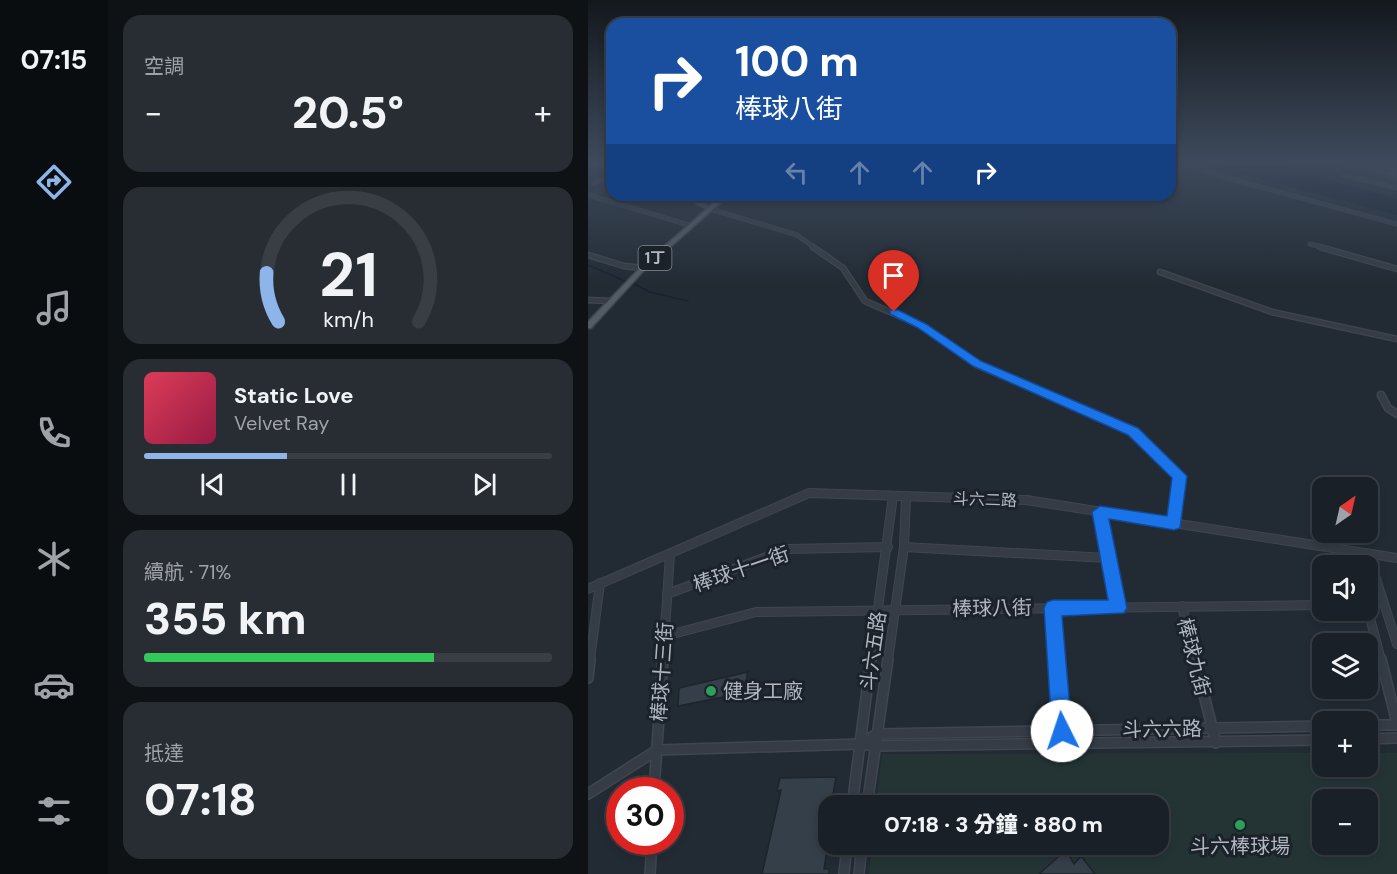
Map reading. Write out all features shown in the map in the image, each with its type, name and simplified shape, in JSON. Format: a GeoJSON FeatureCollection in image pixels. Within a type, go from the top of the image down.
{"type":"FeatureCollection","features":[{"type":"Feature","properties":{"kind":"main road"},"geometry":{"type":"LineString","coordinates":[[701,204],[711,209]]}},
{"type":"Feature","properties":{"kind":"main road","name":"1丁"},"geometry":{"type":"LineString","coordinates":[[588,326],[643,268],[717,204]]}},
{"type":"Feature","properties":{"kind":"street"},"geometry":{"type":"LineString","coordinates":[[617,204],[692,226]]}},
{"type":"Feature","properties":{"kind":"street"},"geometry":{"type":"LineString","coordinates":[[1322,204],[1397,224]]}},
{"type":"Feature","properties":{"kind":"street"},"geometry":{"type":"LineString","coordinates":[[711,209],[796,235],[843,268],[848,279],[871,305],[894,312],[922,326],[977,364],[1133,431],[1180,476],[1174,523]]}},
{"type":"Feature","properties":{"kind":"street"},"geometry":{"type":"LineString","coordinates":[[1310,244],[1397,269]]}},
{"type":"Feature","properties":{"kind":"street"},"geometry":{"type":"LineString","coordinates":[[588,255],[624,266],[643,268]]}},
{"type":"Feature","properties":{"kind":"street"},"geometry":{"type":"LineString","coordinates":[[1160,272],[1272,312],[1397,339]]}},
{"type":"Feature","properties":{"kind":"street"},"geometry":{"type":"LineString","coordinates":[[588,300],[610,301]]}},
{"type":"Feature","properties":{"kind":"street"},"geometry":{"type":"LineString","coordinates":[[1381,395],[1388,408],[1397,414]]}},
{"type":"Feature","properties":{"kind":"street","name":"斗六二路"},"geometry":{"type":"LineString","coordinates":[[588,589],[809,493],[1026,500],[1397,558]]}},
{"type":"Feature","properties":{"kind":"street","name":"斗六五路"},"geometry":{"type":"LineString","coordinates":[[854,795],[893,496]]}},
{"type":"Feature","properties":{"kind":"street","name":"斗六五路"},"geometry":{"type":"LineString","coordinates":[[868,795],[904,547],[906,496]]}},
{"type":"Feature","properties":{"kind":"street"},"geometry":{"type":"LineString","coordinates":[[1100,512],[1118,608]]}},
{"type":"Feature","properties":{"kind":"street","name":"棒球十一街"},"geometry":{"type":"LineString","coordinates":[[667,594],[788,549],[888,546]]}},
{"type":"Feature","properties":{"kind":"street"},"geometry":{"type":"LineString","coordinates":[[904,547],[1108,558]]}},
{"type":"Feature","properties":{"kind":"street","name":"棒球十三街"},"geometry":{"type":"LineString","coordinates":[[655,777],[670,554]]}},
{"type":"Feature","properties":{"kind":"street"},"geometry":{"type":"LineString","coordinates":[[1368,554],[1396,639]]}},
{"type":"Feature","properties":{"kind":"street"},"geometry":{"type":"LineString","coordinates":[[588,678],[600,583]]}},
{"type":"Feature","properties":{"kind":"street","name":"棒球八街"},"geometry":{"type":"LineString","coordinates":[[665,636],[756,612],[1312,605]]}},
{"type":"Feature","properties":{"kind":"street","name":"棒球九街"},"geometry":{"type":"LineString","coordinates":[[1182,606],[1216,743]]}},
{"type":"Feature","properties":{"kind":"street"},"geometry":{"type":"LineString","coordinates":[[1053,608],[1063,743]]}},
{"type":"Feature","properties":{"kind":"street"},"geometry":{"type":"LineString","coordinates":[[1371,621],[1397,724],[1378,725]]}},
{"type":"Feature","properties":{"kind":"street","name":"斗六六路"},"geometry":{"type":"LineString","coordinates":[[877,734],[1312,726]]}},
{"type":"Feature","properties":{"kind":"street"},"geometry":{"type":"LineString","coordinates":[[861,744],[877,734]]}},
{"type":"Feature","properties":{"kind":"street"},"geometry":{"type":"LineString","coordinates":[[1378,739],[1397,738]]}},
{"type":"Feature","properties":{"kind":"street","name":"斗六六路"},"geometry":{"type":"LineString","coordinates":[[657,750],[861,744],[875,746],[1312,740]]}},
{"type":"Feature","properties":{"kind":"street"},"geometry":{"type":"LineString","coordinates":[[588,794],[657,750]]}},
{"type":"Feature","properties":{"kind":"street"},"geometry":{"type":"LineString","coordinates":[[650,874],[651,855]]}},
{"type":"Feature","properties":{"kind":"street"},"geometry":{"type":"LineString","coordinates":[[843,874],[846,855]]}},
{"type":"Feature","properties":{"kind":"street"},"geometry":{"type":"LineString","coordinates":[[859,874],[861,855]]}},
{"type":"Feature","properties":{"kind":"shaded area","name":"斗六棒球場"},"geometry":{"type":"Polygon","coordinates":[[[1312,753],[1312,777],[1378,777],[1378,753],[1397,753],[1397,874],[869,874],[871,855],[1169,855],[1169,795],[877,795],[882,754],[1312,753]]]}},
{"type":"Feature","properties":{"kind":"water"},"geometry":{"type":"Polygon","coordinates":[[[1354,204],[1397,204],[1397,215],[1354,204]]]}},
{"type":"Feature","properties":{"kind":"building","name":"健身工廠"},"geometry":{"type":"Polygon","coordinates":[[[748,672],[743,693],[678,706],[679,688],[748,672]]]}},
{"type":"Feature","properties":{"kind":"building"},"geometry":{"type":"Polygon","coordinates":[[[836,777],[833,795],[818,795],[818,855],[826,855],[824,869],[829,869],[829,874],[762,874],[781,790],[777,791],[780,778],[836,777]]]}},
{"type":"Feature","properties":{"kind":"building"},"geometry":{"type":"Polygon","coordinates":[[[1060,855],[1069,855],[1074,864],[1081,856],[1095,874],[1039,874],[1060,855]]]}},
{"type":"Feature","properties":{"kind":"waterway"},"geometry":{"type":"LineString","coordinates":[[588,265],[627,282]]}},
{"type":"Feature","properties":{"kind":"waterway"},"geometry":{"type":"LineString","coordinates":[[632,283],[650,292],[688,301]]}},
{"type":"Feature","properties":{"kind":"place","name":"健身工廠"},"geometry":{"type":"Point","coordinates":[711,691]}},
{"type":"Feature","properties":{"kind":"place","name":"斗六棒球場"},"geometry":{"type":"Point","coordinates":[1240,825]}},
{"type":"Feature","properties":{"kind":"route"},"geometry":{"type":"LineString","coordinates":[[894,312],[922,326],[977,364],[1133,431],[1180,476],[1174,523],[1100,512],[1118,608],[1053,608],[1062,731]]}}]}
